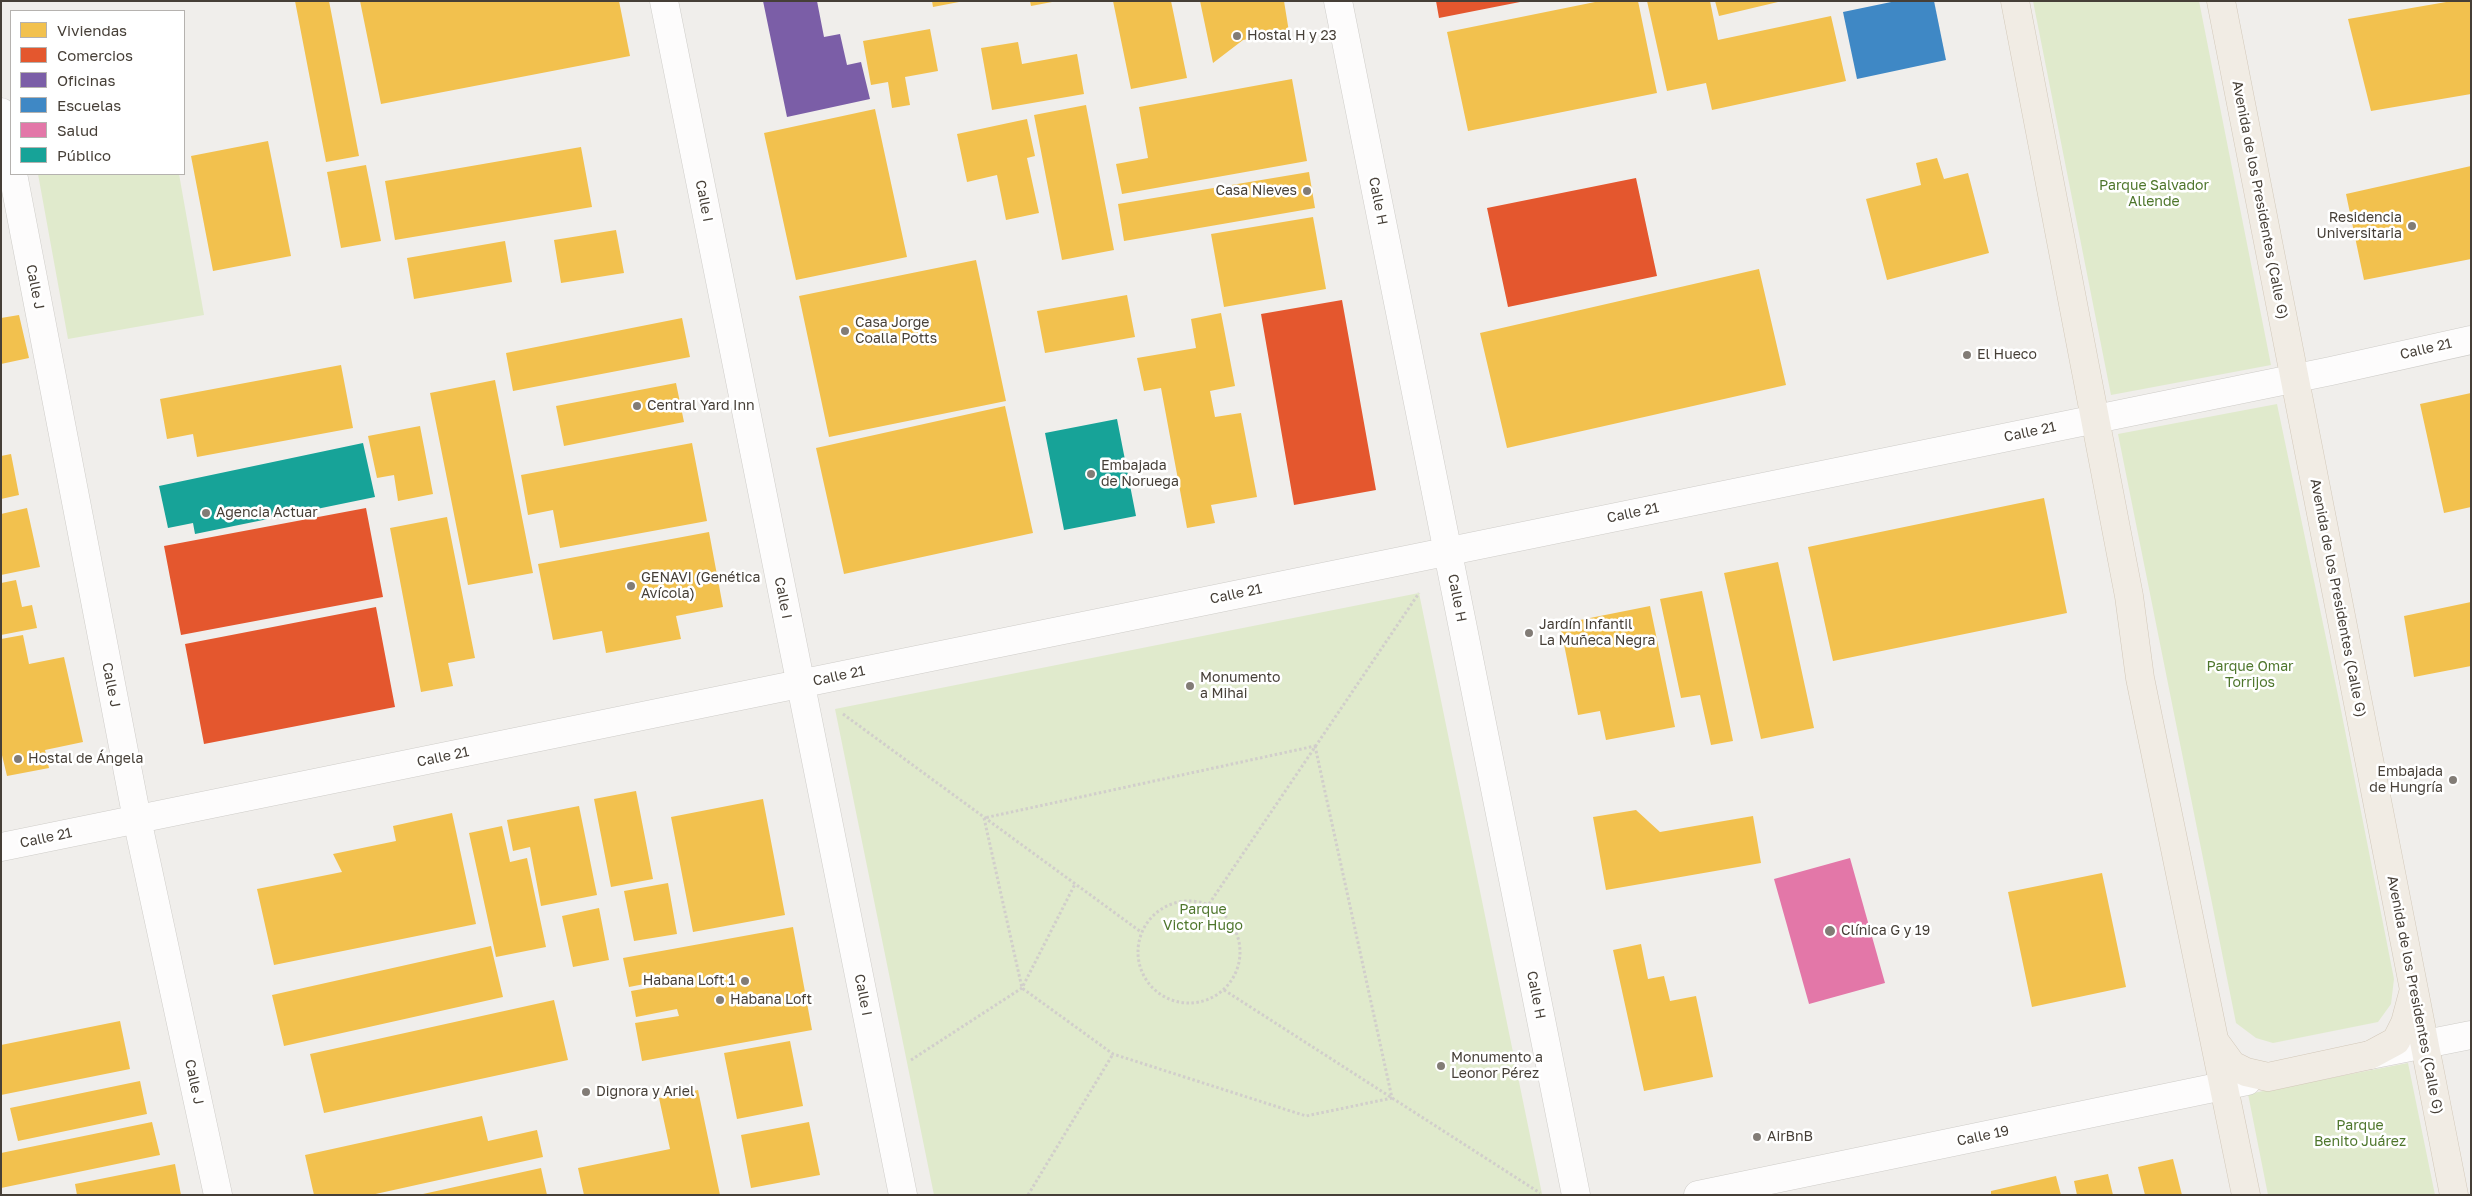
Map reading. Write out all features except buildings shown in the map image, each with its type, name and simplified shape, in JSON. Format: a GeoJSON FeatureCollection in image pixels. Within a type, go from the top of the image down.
{"type":"FeatureCollection","features":[{"type":"Feature","properties":{"kind":"main road"},"geometry":{"type":"LineString","coordinates":[[2015,1],[2129,596],[2140,678],[2246,1195]]}},
{"type":"Feature","properties":{"kind":"main road","name":"Avenida de los Presidentes (Calle G)"},"geometry":{"type":"LineString","coordinates":[[2221,1],[2454,1195]]}},
{"type":"Feature","properties":{"kind":"main road"},"geometry":{"type":"LineString","coordinates":[[2216,1043],[2232,1065],[2246,1072],[2268,1077],[2370,1055],[2396,1041],[2405,1023],[2414,990]]}},
{"type":"Feature","properties":{"kind":"street","name":"Calle I"},"geometry":{"type":"LineString","coordinates":[[664,1],[903,1195]]}},
{"type":"Feature","properties":{"kind":"street","name":"Calle H"},"geometry":{"type":"LineString","coordinates":[[1338,1],[1576,1195]]}},
{"type":"Feature","properties":{"kind":"street"},"geometry":{"type":"LineString","coordinates":[[1,112],[10,160]]}},
{"type":"Feature","properties":{"kind":"street","name":"Calle J"},"geometry":{"type":"LineString","coordinates":[[13,175],[136,819],[218,1195]]}},
{"type":"Feature","properties":{"kind":"street","name":"Calle 21"},"geometry":{"type":"LineString","coordinates":[[1,847],[2295,378],[2471,340]]}},
{"type":"Feature","properties":{"kind":"street"},"geometry":{"type":"LineString","coordinates":[[2370,1055],[2471,1035]]}},
{"type":"Feature","properties":{"kind":"street","name":"Calle 19"},"geometry":{"type":"LineString","coordinates":[[1698,1195],[2168,1098],[2224,1084],[2268,1077]]}},
{"type":"Feature","properties":{"kind":"path"},"geometry":{"type":"LineString","coordinates":[[1209,904],[1447,551]]}},
{"type":"Feature","properties":{"kind":"path"},"geometry":{"type":"LineString","coordinates":[[800,684],[1141,932]]}},
{"type":"Feature","properties":{"kind":"path"},"geometry":{"type":"LineString","coordinates":[[984,818],[1316,746]]}},
{"type":"Feature","properties":{"kind":"path"},"geometry":{"type":"LineString","coordinates":[[1316,746],[1392,1098]]}},
{"type":"Feature","properties":{"kind":"path"},"geometry":{"type":"LineString","coordinates":[[984,818],[1022,988],[1113,1054],[1306,1116],[1392,1098]]}},
{"type":"Feature","properties":{"kind":"path"},"geometry":{"type":"LineString","coordinates":[[880,1081],[1022,988],[1075,884]]}},
{"type":"Feature","properties":{"kind":"path"},"geometry":{"type":"LineString","coordinates":[[1193,901],[1209,904],[1224,914],[1234,927],[1240,944],[1240,960],[1235,977],[1224,990],[1209,1000],[1192,1004],[1175,1002],[1159,995],[1146,982],[1139,966],[1137,949],[1141,932],[1149,918],[1169,905],[1177,902],[1193,901]]}},
{"type":"Feature","properties":{"kind":"path"},"geometry":{"type":"LineString","coordinates":[[1224,990],[1543,1195]]}},
{"type":"Feature","properties":{"kind":"path"},"geometry":{"type":"LineString","coordinates":[[1028,1195],[1113,1054]]}},
{"type":"Feature","properties":{"kind":"green space","name":"Parque Salvador Allende"},"geometry":{"type":"Polygon","coordinates":[[[2033,1],[2199,1],[2271,365],[2111,395],[2033,1]]]}},
{"type":"Feature","properties":{"kind":"green space"},"geometry":{"type":"Polygon","coordinates":[[[38,175],[179,175],[204,315],[68,339],[38,175]]]}},
{"type":"Feature","properties":{"kind":"green space","name":"Parque Omar Torrijos"},"geometry":{"type":"Polygon","coordinates":[[[2277,404],[2339,700],[2394,979],[2391,1004],[2378,1022],[2273,1043],[2256,1038],[2236,1023],[2118,434],[2277,404]]]}},
{"type":"Feature","properties":{"kind":"green space","name":"Parque Victor Hugo"},"geometry":{"type":"Polygon","coordinates":[[[1419,593],[1542,1194],[934,1195],[835,709],[1419,593]]]}},
{"type":"Feature","properties":{"kind":"green space","name":"Parque Benito Juárez"},"geometry":{"type":"Polygon","coordinates":[[[2408,1063],[2435,1195],[2268,1195],[2248,1094],[2408,1063]]]}},
{"type":"Feature","properties":{"kind":"place","name":"Hostal H y 23"},"geometry":{"type":"Point","coordinates":[1237,36]}},
{"type":"Feature","properties":{"kind":"place","name":"Casa Nieves"},"geometry":{"type":"Point","coordinates":[1307,191]}},
{"type":"Feature","properties":{"kind":"place","name":"Residencia Universitaria"},"geometry":{"type":"Point","coordinates":[2412,226]}},
{"type":"Feature","properties":{"kind":"place","name":"Casa Jorge Coalla Potts"},"geometry":{"type":"Point","coordinates":[845,331]}},
{"type":"Feature","properties":{"kind":"place","name":"El Hueco"},"geometry":{"type":"Point","coordinates":[1967,355]}},
{"type":"Feature","properties":{"kind":"place","name":"Central Yard Inn"},"geometry":{"type":"Point","coordinates":[637,406]}},
{"type":"Feature","properties":{"kind":"place","name":"Embajada de Noruega"},"geometry":{"type":"Point","coordinates":[1091,474]}},
{"type":"Feature","properties":{"kind":"place","name":"Agencia Actuar"},"geometry":{"type":"Point","coordinates":[206,513]}},
{"type":"Feature","properties":{"kind":"place","name":"GENAVI (Genética Avícola)"},"geometry":{"type":"Point","coordinates":[631,586]}},
{"type":"Feature","properties":{"kind":"place","name":"Jardín Infantil La Muñeca Negra"},"geometry":{"type":"Point","coordinates":[1529,633]}},
{"type":"Feature","properties":{"kind":"place","name":"Monumento a Mihai"},"geometry":{"type":"Point","coordinates":[1190,686]}},
{"type":"Feature","properties":{"kind":"place","name":"Hostal de Ángela"},"geometry":{"type":"Point","coordinates":[18,759]}},
{"type":"Feature","properties":{"kind":"place","name":"Embajada de Hungría"},"geometry":{"type":"Point","coordinates":[2453,780]}},
{"type":"Feature","properties":{"kind":"place","name":"Clínica G y 19"},"geometry":{"type":"Point","coordinates":[1830,931]}},
{"type":"Feature","properties":{"kind":"place","name":"Habana Loft 1"},"geometry":{"type":"Point","coordinates":[745,981]}},
{"type":"Feature","properties":{"kind":"place","name":"Habana Loft"},"geometry":{"type":"Point","coordinates":[720,1000]}},
{"type":"Feature","properties":{"kind":"place","name":"Monumento a Leonor Pérez"},"geometry":{"type":"Point","coordinates":[1441,1066]}},
{"type":"Feature","properties":{"kind":"place","name":"Dignora y Ariel"},"geometry":{"type":"Point","coordinates":[586,1092]}},
{"type":"Feature","properties":{"kind":"place","name":"AirBnB"},"geometry":{"type":"Point","coordinates":[1757,1137]}}]}
